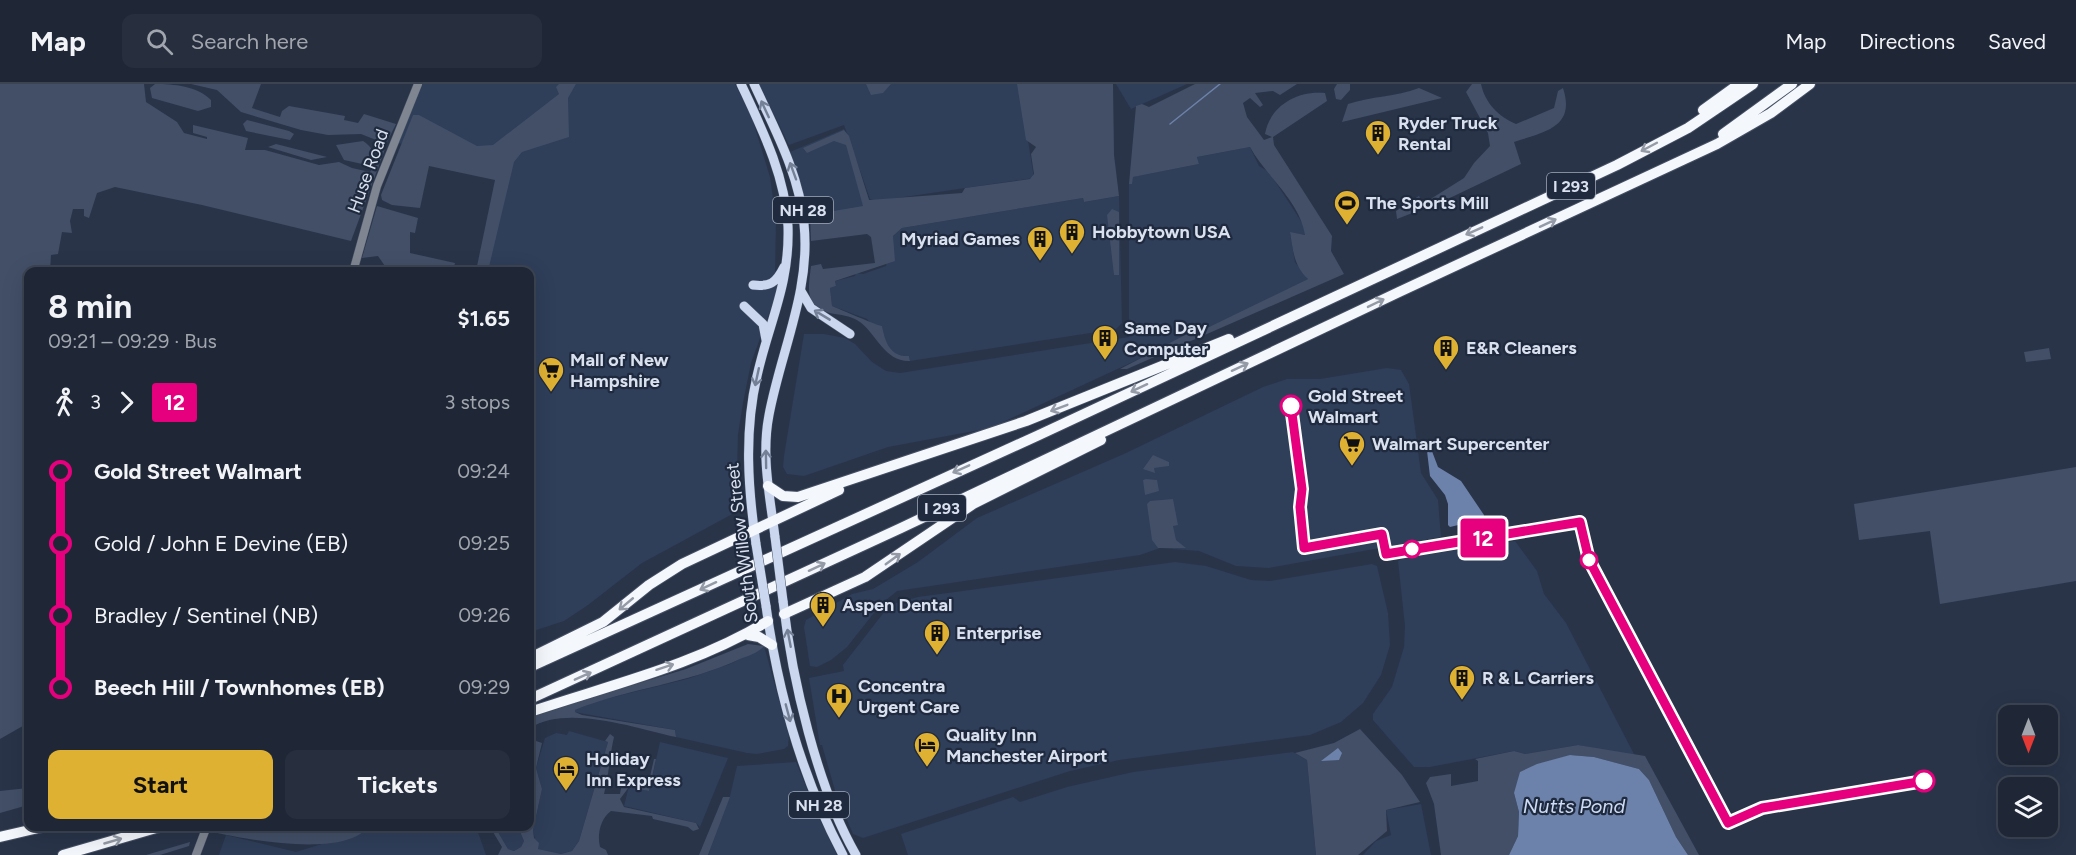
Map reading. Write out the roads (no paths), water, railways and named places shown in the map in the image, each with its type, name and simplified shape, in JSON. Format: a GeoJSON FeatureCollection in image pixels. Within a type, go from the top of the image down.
{"type":"FeatureCollection","features":[{"type":"Feature","properties":{"kind":"highway"},"geometry":{"type":"LineString","coordinates":[[1669,137],[1739,84]]}},
{"type":"Feature","properties":{"kind":"highway","name":"I 293"},"geometry":{"type":"LineString","coordinates":[[534,665],[1039,435],[1381,273],[1617,165],[1696,123],[1753,84]]}},
{"type":"Feature","properties":{"kind":"highway","name":"I 293"},"geometry":{"type":"LineString","coordinates":[[534,697],[901,528],[1688,157],[1792,84]]}},
{"type":"Feature","properties":{"kind":"highway"},"geometry":{"type":"LineString","coordinates":[[1688,157],[1746,128],[1810,84]]}},
{"type":"Feature","properties":{"kind":"highway"},"geometry":{"type":"LineString","coordinates":[[768,486],[783,496],[798,497],[914,459],[1058,409],[1287,313],[1327,299]]}},
{"type":"Feature","properties":{"kind":"highway"},"geometry":{"type":"LineString","coordinates":[[784,614],[877,571],[973,504],[1165,409],[1221,376]]}},
{"type":"Feature","properties":{"kind":"highway"},"geometry":{"type":"LineString","coordinates":[[534,656],[603,622],[665,573],[772,520],[914,459]]}},
{"type":"Feature","properties":{"kind":"highway"},"geometry":{"type":"LineString","coordinates":[[534,711],[690,659],[748,635],[768,621]]}},
{"type":"Feature","properties":{"kind":"highway"},"geometry":{"type":"LineString","coordinates":[[748,635],[759,637],[772,645]]}},
{"type":"Feature","properties":{"kind":"highway"},"geometry":{"type":"LineString","coordinates":[[0,837],[26,831]]}},
{"type":"Feature","properties":{"kind":"highway"},"geometry":{"type":"LineString","coordinates":[[63,855],[146,831]]}},
{"type":"Feature","properties":{"kind":"main road","name":"South Willow Street"},"geometry":{"type":"LineString","coordinates":[[741,84],[767,141],[782,188],[788,227],[787,260],[782,295],[756,380],[749,432],[748,471],[754,529],[772,645],[804,768],[843,855]]}},
{"type":"Feature","properties":{"kind":"main road","name":"South Willow Street"},"geometry":{"type":"LineString","coordinates":[[754,84],[797,182],[805,240],[801,291],[768,417],[765,458],[784,614],[799,691],[815,749],[836,810],[856,855]]}},
{"type":"Feature","properties":{"kind":"main road"},"geometry":{"type":"LineString","coordinates":[[753,285],[766,286],[774,283],[787,260]]}},
{"type":"Feature","properties":{"kind":"main road"},"geometry":{"type":"LineString","coordinates":[[801,291],[811,308],[838,324],[849,334]]}},
{"type":"Feature","properties":{"kind":"main road"},"geometry":{"type":"LineString","coordinates":[[744,306],[764,327],[765,345]]}},
{"type":"Feature","properties":{"kind":"main road"},"geometry":{"type":"LineString","coordinates":[[768,621],[784,614]]}},
{"type":"Feature","properties":{"kind":"street","name":"Huse Road"},"geometry":{"type":"LineString","coordinates":[[354,267],[372,200],[418,84]]}},
{"type":"Feature","properties":{"kind":"street"},"geometry":{"type":"LineString","coordinates":[[196,855],[205,831]]}},
{"type":"Feature","properties":{"kind":"water"},"geometry":{"type":"Polygon","coordinates":[[[1430,446],[1438,467],[1461,481],[1484,515],[1483,519],[1450,527],[1448,525],[1448,504],[1445,495],[1430,476],[1427,451],[1430,446]]]}},
{"type":"Feature","properties":{"kind":"water"},"geometry":{"type":"Polygon","coordinates":[[[1338,748],[1342,753],[1339,760],[1321,761],[1338,748]]]}},
{"type":"Feature","properties":{"kind":"water","name":"Nutts Pond"},"geometry":{"type":"Polygon","coordinates":[[[1570,755],[1594,757],[1639,769],[1649,780],[1676,837],[1688,855],[1509,855],[1518,836],[1519,812],[1514,793],[1520,772],[1537,764],[1570,755]]]}},
{"type":"Feature","properties":{"kind":"waterway"},"geometry":{"type":"LineString","coordinates":[[1170,124],[1220,84]]}},
{"type":"Feature","properties":{"kind":"place","name":"Ryder Truck Rental"},"geometry":{"type":"Point","coordinates":[1378,156]}},
{"type":"Feature","properties":{"kind":"place","name":"The Sports Mill"},"geometry":{"type":"Point","coordinates":[1347,226]}},
{"type":"Feature","properties":{"kind":"place","name":"Hobbytown USA"},"geometry":{"type":"Point","coordinates":[1072,255]}},
{"type":"Feature","properties":{"kind":"place","name":"Myriad Games"},"geometry":{"type":"Point","coordinates":[1040,262]}},
{"type":"Feature","properties":{"kind":"place","name":"Same Day Computer"},"geometry":{"type":"Point","coordinates":[1105,361]}},
{"type":"Feature","properties":{"kind":"place","name":"E&R Cleaners"},"geometry":{"type":"Point","coordinates":[1446,371]}},
{"type":"Feature","properties":{"kind":"place","name":"Mall of New Hampshire"},"geometry":{"type":"Point","coordinates":[551,393]}},
{"type":"Feature","properties":{"kind":"place","name":"Gold Street Walmart"},"geometry":{"type":"Point","coordinates":[1291,406]}},
{"type":"Feature","properties":{"kind":"place","name":"Walmart Supercenter"},"geometry":{"type":"Point","coordinates":[1352,467]}},
{"type":"Feature","properties":{"kind":"place","name":"Aspen Dental"},"geometry":{"type":"Point","coordinates":[823,628]}},
{"type":"Feature","properties":{"kind":"place","name":"Enterprise"},"geometry":{"type":"Point","coordinates":[937,656]}},
{"type":"Feature","properties":{"kind":"place","name":"R & L Carriers"},"geometry":{"type":"Point","coordinates":[1462,701]}},
{"type":"Feature","properties":{"kind":"place","name":"Concentra Urgent Care"},"geometry":{"type":"Point","coordinates":[839,719]}},
{"type":"Feature","properties":{"kind":"place","name":"Quality Inn Manchester Airport"},"geometry":{"type":"Point","coordinates":[927,768]}},
{"type":"Feature","properties":{"kind":"place","name":"Holiday Inn Express"},"geometry":{"type":"Point","coordinates":[566,792]}}]}
